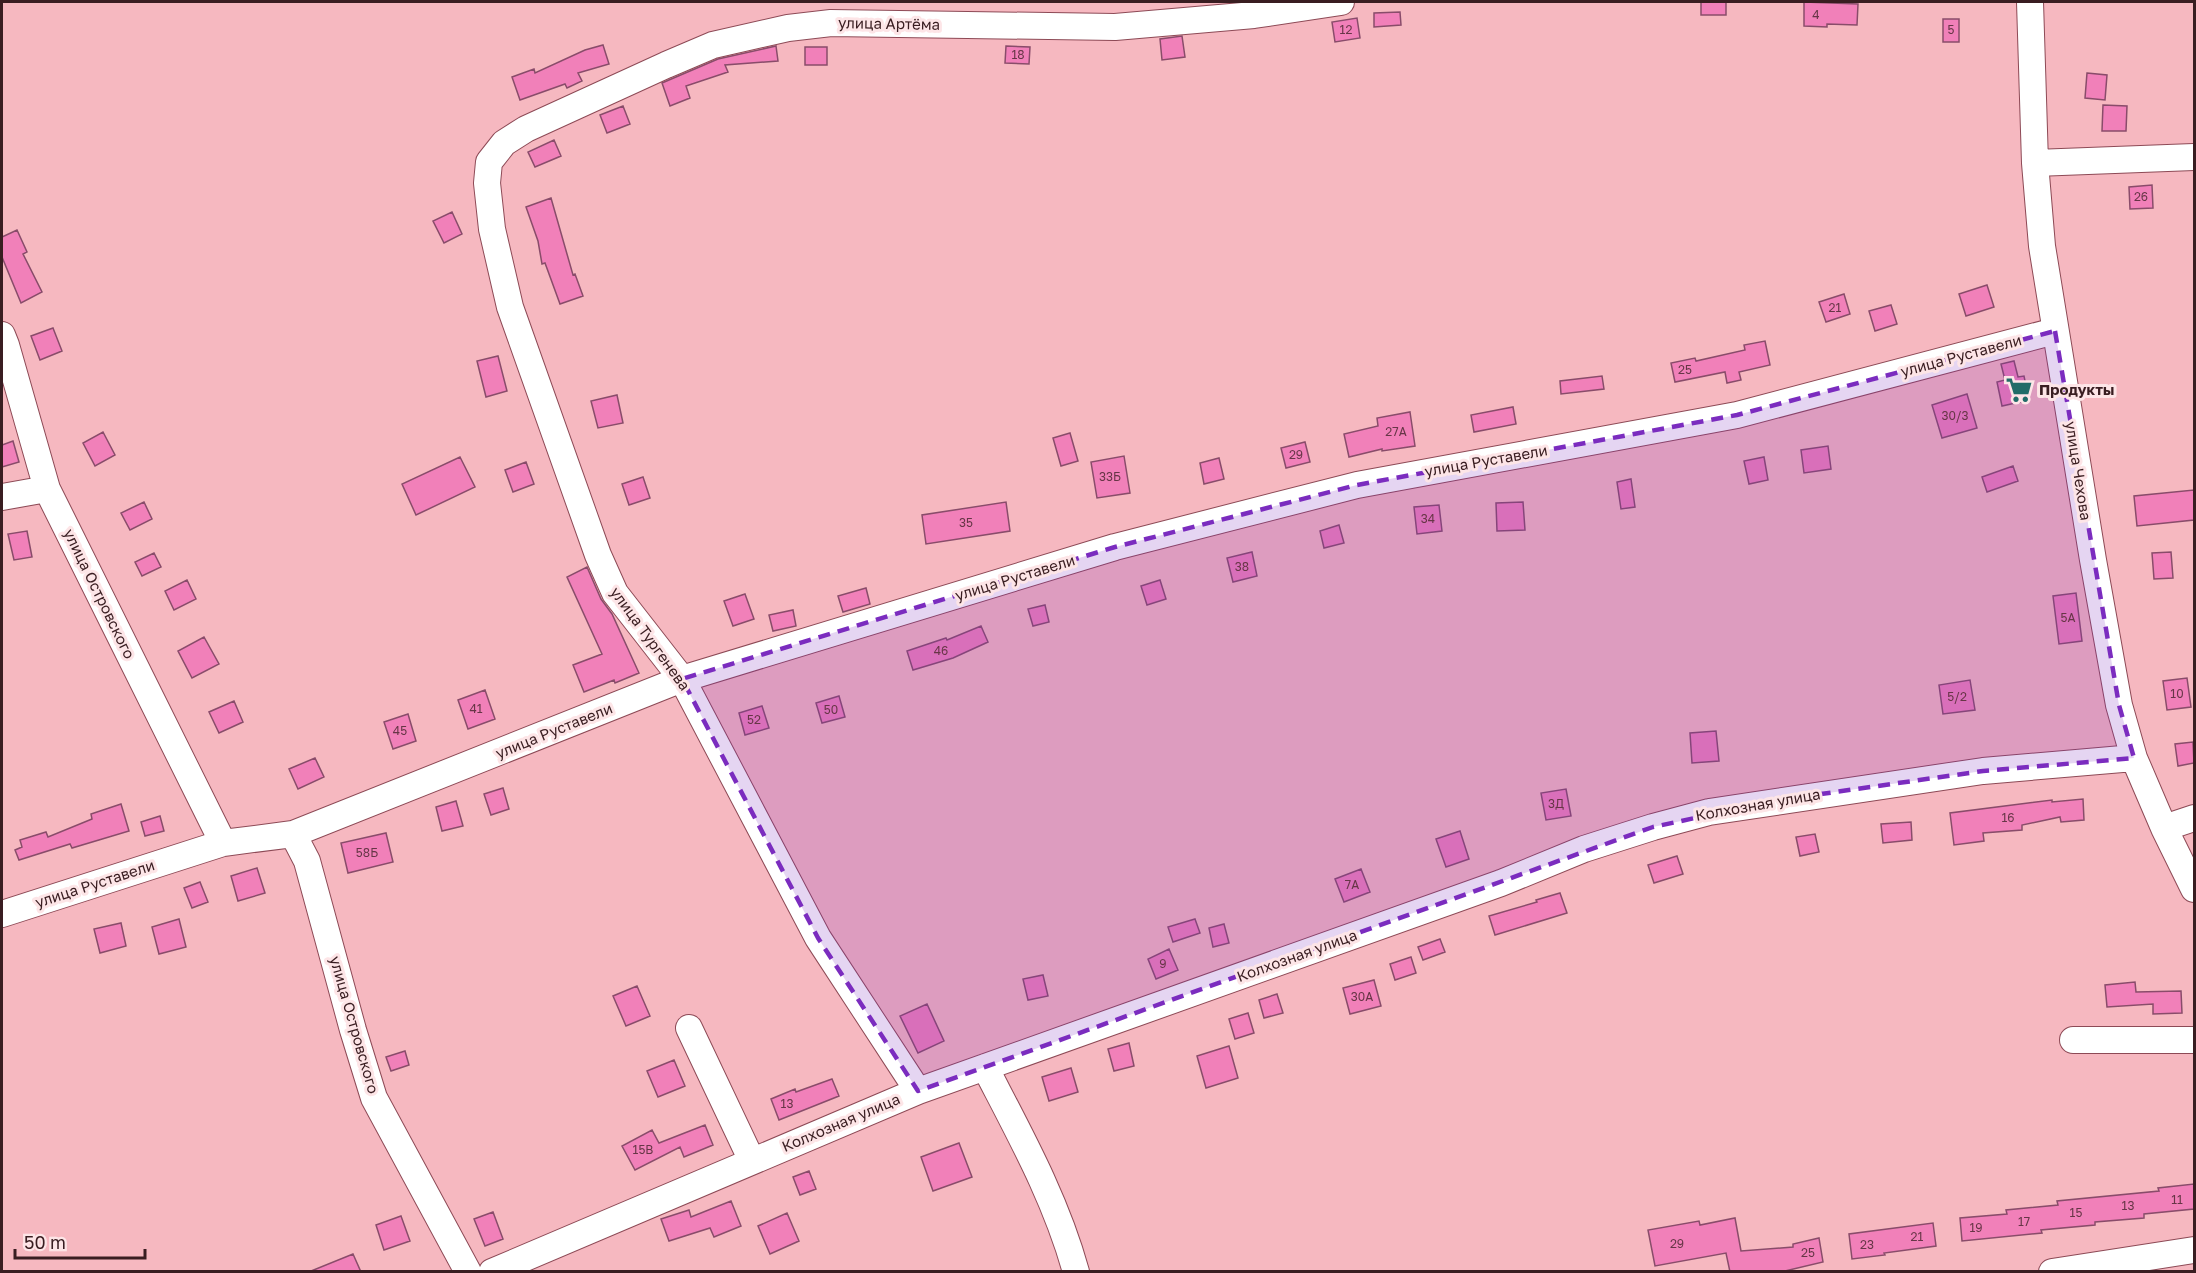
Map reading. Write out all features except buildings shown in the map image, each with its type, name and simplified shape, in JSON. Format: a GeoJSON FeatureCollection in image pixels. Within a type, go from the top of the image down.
{"type":"FeatureCollection","features":[{"type":"Feature","properties":{"kind":"street","name":"улица Артёма"},"geometry":{"type":"LineString","coordinates":[[487,183],[489,162],[504,143],[526,129],[713,45],[788,28],[831,23],[1115,27],[1254,15],[1341,2]]}},
{"type":"Feature","properties":{"kind":"street","name":"улица Чехова"},"geometry":{"type":"LineString","coordinates":[[2030,2],[2035,163],[2042,246],[2092,560],[2119,705],[2134,758],[2164,828],[2194,889]]}},
{"type":"Feature","properties":{"kind":"street"},"geometry":{"type":"LineString","coordinates":[[2035,163],[2194,157]]}},
{"type":"Feature","properties":{"kind":"street","name":"улица Тургенева"},"geometry":{"type":"LineString","coordinates":[[487,183],[492,229],[510,307],[597,555],[615,593],[682,679],[818,938],[918,1091]]}},
{"type":"Feature","properties":{"kind":"street","name":"улица Руставели"},"geometry":{"type":"LineString","coordinates":[[2,914],[223,843],[293,834],[682,679],[1115,547],[1345,488],[1737,415],[2055,331]]}},
{"type":"Feature","properties":{"kind":"street","name":"улица Островского"},"geometry":{"type":"LineString","coordinates":[[2,335],[47,489],[223,843]]}},
{"type":"Feature","properties":{"kind":"street"},"geometry":{"type":"LineString","coordinates":[[2,497],[47,489]]}},
{"type":"Feature","properties":{"kind":"street","name":"Колхозная улица"},"geometry":{"type":"LineString","coordinates":[[492,1272],[918,1091],[1501,884],[1584,849],[1653,827],[1709,812],[1983,771],[2134,758]]}},
{"type":"Feature","properties":{"kind":"street"},"geometry":{"type":"LineString","coordinates":[[2164,828],[2194,818]]}},
{"type":"Feature","properties":{"kind":"street","name":"улица Островского"},"geometry":{"type":"LineString","coordinates":[[293,834],[307,861],[374,1098],[468,1272]]}},
{"type":"Feature","properties":{"kind":"street"},"geometry":{"type":"LineString","coordinates":[[689,1028],[752,1161]]}},
{"type":"Feature","properties":{"kind":"street"},"geometry":{"type":"LineString","coordinates":[[2073,1040],[2194,1040]]}},
{"type":"Feature","properties":{"kind":"street"},"geometry":{"type":"LineString","coordinates":[[985,1067],[1035,1165],[1066,1235],[1076,1272]]}},
{"type":"Feature","properties":{"kind":"street"},"geometry":{"type":"LineString","coordinates":[[2052,1272],[2194,1250]]}},
{"type":"Feature","properties":{"kind":"highlighted area"},"geometry":{"type":"Polygon","coordinates":[[[2055,331],[2119,705],[2134,758],[1983,771],[1779,800],[1653,827],[918,1091],[818,938],[682,679],[1115,547],[1357,485],[1737,415],[2055,331]]]}},
{"type":"Feature","properties":{"kind":"place","name":"Продукты"},"geometry":{"type":"Point","coordinates":[2019,390]}}]}
